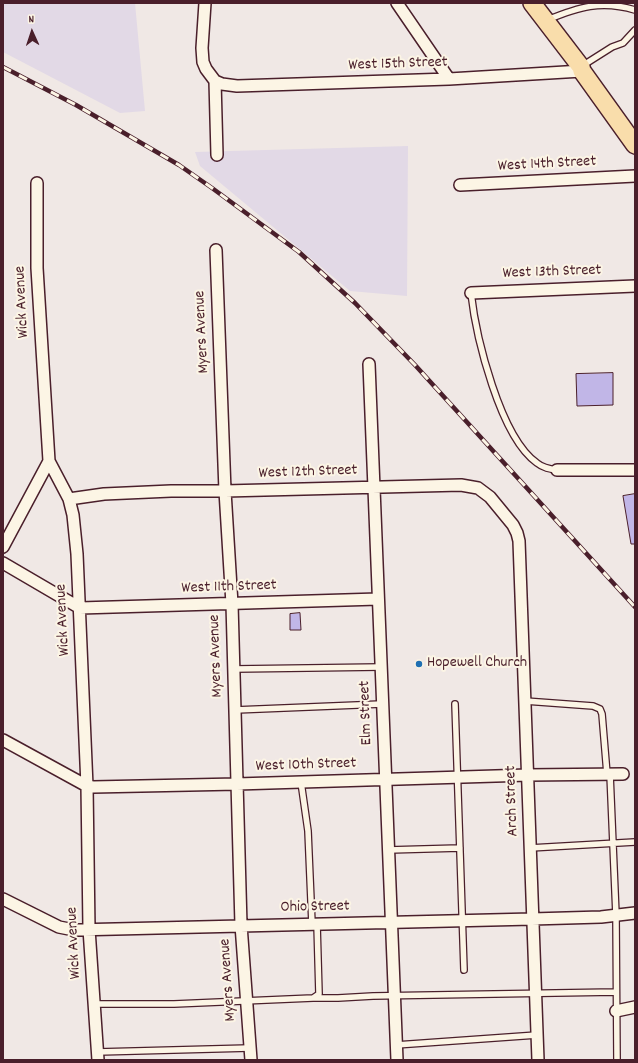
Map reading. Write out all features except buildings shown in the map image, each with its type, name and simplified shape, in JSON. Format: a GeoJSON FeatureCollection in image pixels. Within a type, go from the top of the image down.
{"type":"FeatureCollection","features":[{"type":"Feature","properties":{"kind":"main road"},"geometry":{"type":"LineString","coordinates":[[532,3],[635,145]]}},
{"type":"Feature","properties":{"kind":"street"},"geometry":{"type":"LineString","coordinates":[[205,3],[202,48],[203,62],[215,81],[217,155]]}},
{"type":"Feature","properties":{"kind":"street"},"geometry":{"type":"LineString","coordinates":[[397,3],[449,79]]}},
{"type":"Feature","properties":{"kind":"street","name":"West 15th Street"},"geometry":{"type":"LineString","coordinates":[[215,81],[227,85],[237,86],[449,79],[581,69]]}},
{"type":"Feature","properties":{"kind":"street","name":"West 14th Street"},"geometry":{"type":"LineString","coordinates":[[460,185],[635,176]]}},
{"type":"Feature","properties":{"kind":"street","name":"Wick Avenue"},"geometry":{"type":"LineString","coordinates":[[37,183],[37,268],[49,461],[69,499],[75,534],[80,608],[87,786],[89,929],[97,1056]]}},
{"type":"Feature","properties":{"kind":"street","name":"Myers Avenue"},"geometry":{"type":"LineString","coordinates":[[216,250],[225,491],[232,604],[241,925],[251,1060]]}},
{"type":"Feature","properties":{"kind":"street","name":"West 13th Street"},"geometry":{"type":"LineString","coordinates":[[471,293],[635,286]]}},
{"type":"Feature","properties":{"kind":"street","name":"Elm Street"},"geometry":{"type":"LineString","coordinates":[[369,364],[397,1060]]}},
{"type":"Feature","properties":{"kind":"street"},"geometry":{"type":"LineString","coordinates":[[3,547],[49,461]]}},
{"type":"Feature","properties":{"kind":"street"},"geometry":{"type":"LineString","coordinates":[[557,470],[635,470]]}},
{"type":"Feature","properties":{"kind":"street","name":"West 12th Street"},"geometry":{"type":"LineString","coordinates":[[69,499],[104,494],[171,491],[225,491],[455,484],[478,488],[490,497],[516,529],[519,542]]}},
{"type":"Feature","properties":{"kind":"street","name":"Arch Street"},"geometry":{"type":"LineString","coordinates":[[519,542],[538,1060]]}},
{"type":"Feature","properties":{"kind":"street"},"geometry":{"type":"LineString","coordinates":[[3,563],[80,608]]}},
{"type":"Feature","properties":{"kind":"street","name":"West 11th Street"},"geometry":{"type":"LineString","coordinates":[[80,608],[378,599]]}},
{"type":"Feature","properties":{"kind":"street","name":"West 10th Street"},"geometry":{"type":"LineString","coordinates":[[3,740],[87,786],[113,787],[528,775],[623,774]]}},
{"type":"Feature","properties":{"kind":"street","name":"Ohio Street"},"geometry":{"type":"LineString","coordinates":[[3,899],[59,927],[74,930],[532,919],[635,913]]}},
{"type":"Feature","properties":{"kind":"street"},"geometry":{"type":"LineString","coordinates":[[616,1011],[635,1007]]}},
{"type":"Feature","properties":{"kind":"lane"},"geometry":{"type":"LineString","coordinates":[[545,21],[573,9],[587,6],[611,5],[628,7],[635,10]]}},
{"type":"Feature","properties":{"kind":"lane"},"geometry":{"type":"LineString","coordinates":[[581,69],[612,47],[623,43],[635,30]]}},
{"type":"Feature","properties":{"kind":"lane"},"geometry":{"type":"LineString","coordinates":[[471,293],[474,315],[485,363],[506,421],[518,442],[537,463],[546,468],[557,470]]}},
{"type":"Feature","properties":{"kind":"lane"},"geometry":{"type":"LineString","coordinates":[[234,669],[381,667]]}},
{"type":"Feature","properties":{"kind":"lane"},"geometry":{"type":"LineString","coordinates":[[524,701],[593,706],[600,709],[602,714],[613,843],[616,915],[617,1060]]}},
{"type":"Feature","properties":{"kind":"lane"},"geometry":{"type":"LineString","coordinates":[[235,710],[382,704]]}},
{"type":"Feature","properties":{"kind":"lane"},"geometry":{"type":"LineString","coordinates":[[455,704],[464,970]]}},
{"type":"Feature","properties":{"kind":"lane"},"geometry":{"type":"LineString","coordinates":[[301,782],[308,831],[319,994],[313,998]]}},
{"type":"Feature","properties":{"kind":"lane"},"geometry":{"type":"LineString","coordinates":[[530,848],[635,842]]}},
{"type":"Feature","properties":{"kind":"lane"},"geometry":{"type":"LineString","coordinates":[[388,850],[460,848]]}},
{"type":"Feature","properties":{"kind":"lane"},"geometry":{"type":"LineString","coordinates":[[94,1004],[616,992]]}},
{"type":"Feature","properties":{"kind":"lane"},"geometry":{"type":"LineString","coordinates":[[396,1045],[537,1035]]}},
{"type":"Feature","properties":{"kind":"lane"},"geometry":{"type":"LineString","coordinates":[[97,1056],[250,1048]]}},
{"type":"Feature","properties":{"kind":"shaded area"},"geometry":{"type":"Polygon","coordinates":[[[3,3],[135,3],[145,111],[120,113],[3,52],[3,3]]]}},
{"type":"Feature","properties":{"kind":"shaded area"},"geometry":{"type":"Polygon","coordinates":[[[408,146],[407,296],[350,291],[200,166],[195,152],[408,146]]]}},
{"type":"Feature","properties":{"kind":"railway"},"geometry":{"type":"LineString","coordinates":[[3,67],[76,105],[179,165],[299,252],[355,303],[415,365],[635,607]]}},
{"type":"Feature","properties":{"kind":"place","name":"Hopewell Church"},"geometry":{"type":"Point","coordinates":[419,664]}}]}
